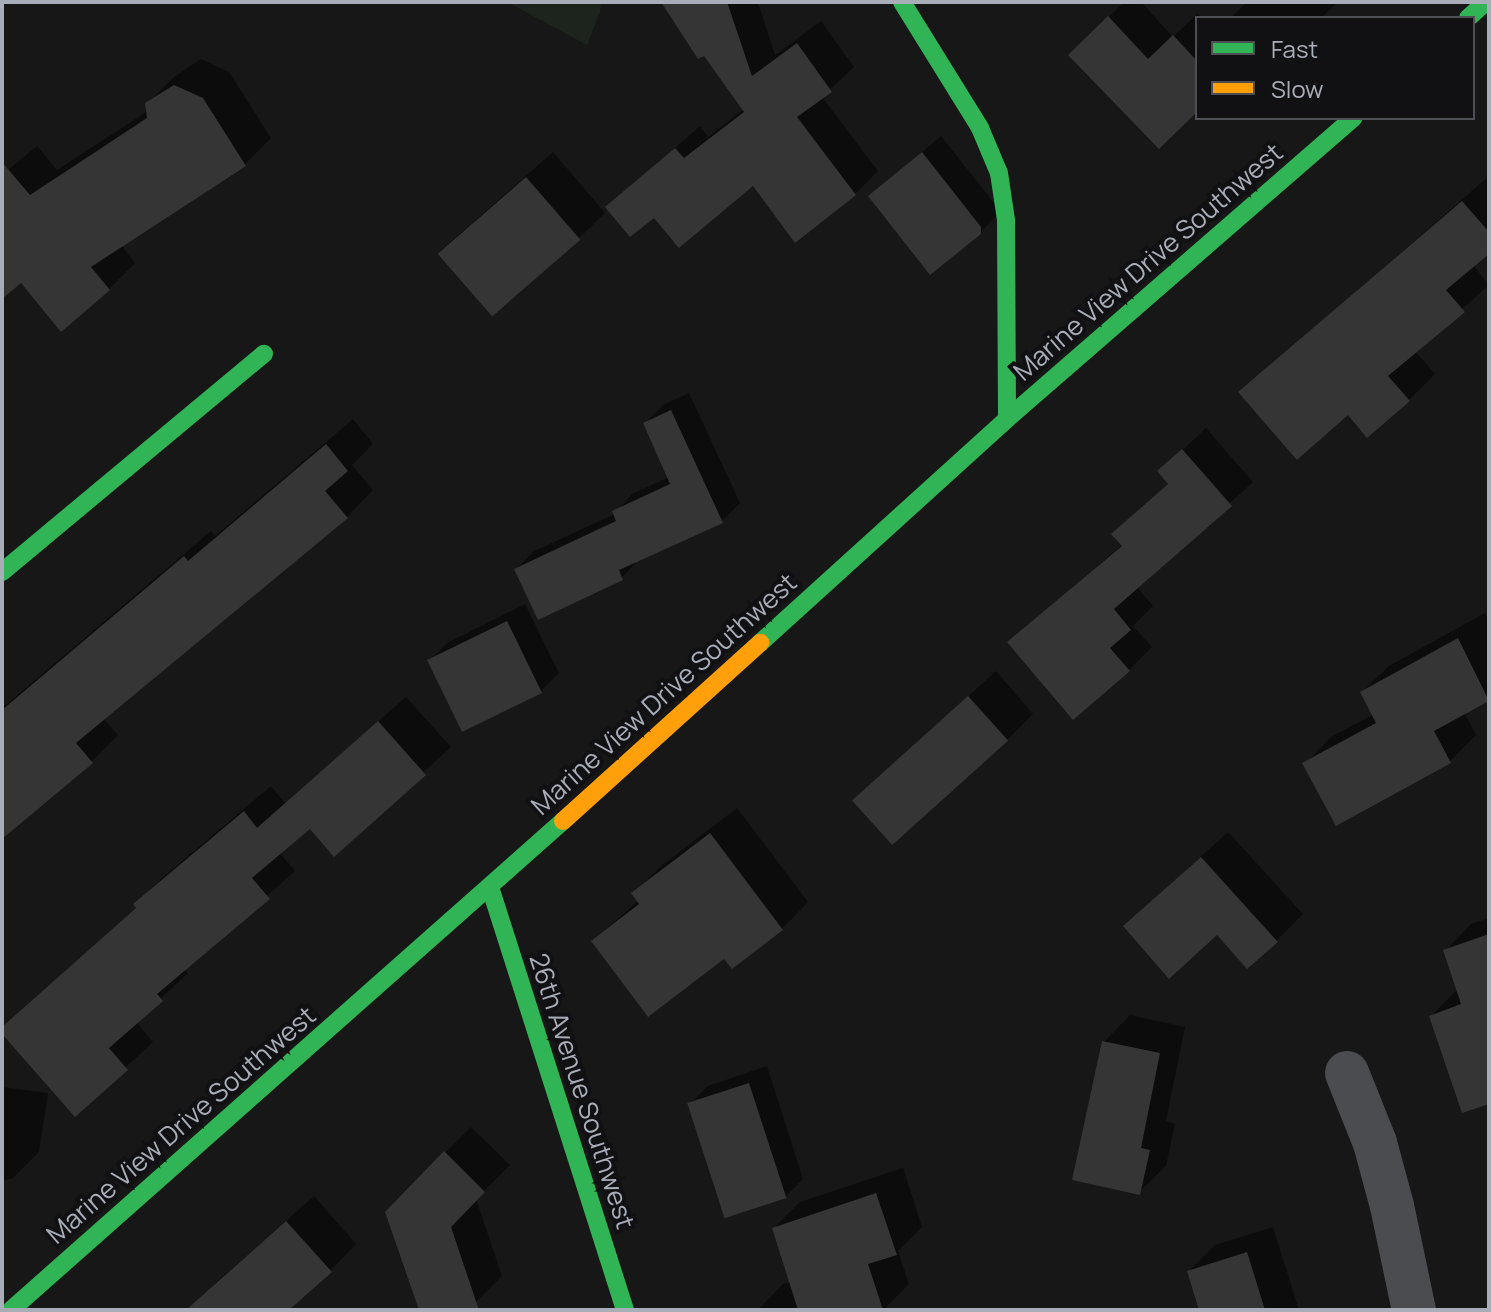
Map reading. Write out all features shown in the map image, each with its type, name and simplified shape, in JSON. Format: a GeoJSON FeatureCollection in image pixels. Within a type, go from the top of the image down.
{"type":"FeatureCollection","features":[{"type":"Feature","properties":{"kind":"street"},"geometry":{"type":"LineString","coordinates":[[902,2],[980,128],[999,173],[1006,220],[1007,419]]}},
{"type":"Feature","properties":{"kind":"street"},"geometry":{"type":"LineString","coordinates":[[1470,16],[1486,2]]}},
{"type":"Feature","properties":{"kind":"street","name":"Marine View Drive Southwest"},"geometry":{"type":"LineString","coordinates":[[11,1310],[490,887],[1007,419],[1351,120]]}},
{"type":"Feature","properties":{"kind":"street"},"geometry":{"type":"LineString","coordinates":[[2,572],[264,354]]}},
{"type":"Feature","properties":{"kind":"street","name":"26th Avenue Southwest"},"geometry":{"type":"LineString","coordinates":[[490,887],[625,1310]]}},
{"type":"Feature","properties":{"kind":"street"},"geometry":{"type":"LineString","coordinates":[[1347,1073],[1385,1181],[1414,1310]]}},
{"type":"Feature","properties":{"kind":"shaded area"},"geometry":{"type":"Polygon","coordinates":[[[507,2],[601,2],[587,45],[507,2]]]}},
{"type":"Feature","properties":{"kind":"building"},"geometry":{"type":"Polygon","coordinates":[[[661,2],[727,2],[752,76],[797,43],[832,92],[797,117],[856,195],[795,243],[753,186],[679,248],[654,218],[630,237],[605,207],[675,148],[684,158],[744,112],[704,56],[698,59],[661,2]]]}},
{"type":"Feature","properties":{"kind":"building"},"geometry":{"type":"Polygon","coordinates":[[[1108,16],[1148,59],[1173,35],[1195,59],[1195,114],[1159,149],[1068,55],[1108,16]]]}},
{"type":"Feature","properties":{"kind":"building"},"geometry":{"type":"Polygon","coordinates":[[[174,85],[203,98],[246,166],[91,267],[110,290],[61,332],[21,283],[2,299],[2,162],[30,195],[147,118],[145,103],[174,85]]]}},
{"type":"Feature","properties":{"kind":"building"},"geometry":{"type":"Polygon","coordinates":[[[922,152],[981,227],[981,234],[930,275],[868,196],[922,152]]]}},
{"type":"Feature","properties":{"kind":"building"},"geometry":{"type":"Polygon","coordinates":[[[526,177],[580,240],[492,316],[438,254],[526,177]]]}},
{"type":"Feature","properties":{"kind":"building"},"geometry":{"type":"Polygon","coordinates":[[[1462,201],[1489,232],[1489,254],[1446,290],[1465,312],[1388,376],[1410,401],[1367,438],[1348,415],[1297,460],[1238,392],[1462,201]]]}},
{"type":"Feature","properties":{"kind":"building"},"geometry":{"type":"Polygon","coordinates":[[[671,410],[723,523],[619,570],[623,580],[538,620],[514,569],[616,521],[612,511],[670,484],[643,423],[671,410]]]}},
{"type":"Feature","properties":{"kind":"building"},"geometry":{"type":"Polygon","coordinates":[[[326,444],[348,471],[325,491],[348,518],[76,743],[93,763],[2,839],[2,710],[184,556],[188,561],[326,444]]]}},
{"type":"Feature","properties":{"kind":"building"},"geometry":{"type":"Polygon","coordinates":[[[1182,449],[1232,506],[1114,609],[1131,630],[1110,648],[1130,671],[1073,720],[1007,642],[1122,546],[1111,534],[1168,484],[1157,471],[1182,449]]]}},
{"type":"Feature","properties":{"kind":"building"},"geometry":{"type":"Polygon","coordinates":[[[507,621],[542,693],[462,732],[427,660],[507,621]]]}},
{"type":"Feature","properties":{"kind":"building"},"geometry":{"type":"Polygon","coordinates":[[[1458,638],[1489,701],[1434,731],[1451,763],[1336,826],[1302,763],[1376,723],[1360,692],[1458,638]]]}},
{"type":"Feature","properties":{"kind":"building"},"geometry":{"type":"Polygon","coordinates":[[[968,696],[1008,741],[892,845],[852,800],[968,696]]]}},
{"type":"Feature","properties":{"kind":"building"},"geometry":{"type":"Polygon","coordinates":[[[378,721],[426,775],[334,857],[310,829],[252,878],[270,899],[157,994],[163,1001],[109,1048],[128,1070],[75,1117],[2,1034],[2,1027],[136,908],[133,904],[244,811],[257,828],[378,721]]]}},
{"type":"Feature","properties":{"kind":"building"},"geometry":{"type":"Polygon","coordinates":[[[710,833],[783,930],[732,969],[724,959],[648,1017],[591,941],[639,904],[631,893],[710,833]]]}},
{"type":"Feature","properties":{"kind":"building"},"geometry":{"type":"Polygon","coordinates":[[[1201,857],[1278,942],[1247,969],[1217,935],[1169,979],[1123,926],[1201,857]]]}},
{"type":"Feature","properties":{"kind":"building"},"geometry":{"type":"Polygon","coordinates":[[[1489,934],[1489,1104],[1462,1113],[1429,1016],[1461,1004],[1443,950],[1489,934]]]}},
{"type":"Feature","properties":{"kind":"building"},"geometry":{"type":"Polygon","coordinates":[[[1102,1041],[1160,1053],[1141,1148],[1150,1150],[1140,1195],[1072,1180],[1102,1041]]]}},
{"type":"Feature","properties":{"kind":"building"},"geometry":{"type":"Polygon","coordinates":[[[749,1083],[786,1198],[725,1218],[687,1103],[749,1083]]]}},
{"type":"Feature","properties":{"kind":"building"},"geometry":{"type":"Polygon","coordinates":[[[444,1151],[485,1192],[451,1227],[479,1310],[419,1310],[385,1212],[444,1151]]]}},
{"type":"Feature","properties":{"kind":"building"},"geometry":{"type":"Polygon","coordinates":[[[876,1193],[897,1255],[868,1264],[883,1310],[798,1310],[772,1228],[876,1193]]]}},
{"type":"Feature","properties":{"kind":"building"},"geometry":{"type":"Polygon","coordinates":[[[286,1221],[332,1272],[289,1310],[186,1310],[286,1221]]]}},
{"type":"Feature","properties":{"kind":"building"},"geometry":{"type":"Polygon","coordinates":[[[1247,1252],[1265,1310],[1199,1310],[1187,1271],[1247,1252]]]}},
{"type":"Feature","properties":{"kind":"traffic: fast"},"geometry":{"type":"LineString","coordinates":[[902,2],[980,128],[999,173],[1006,220],[1007,419]]}},
{"type":"Feature","properties":{"kind":"traffic: fast"},"geometry":{"type":"LineString","coordinates":[[1470,16],[1486,2]]}},
{"type":"Feature","properties":{"kind":"traffic: fast"},"geometry":{"type":"LineString","coordinates":[[760,643],[1007,419],[1351,120]]}},
{"type":"Feature","properties":{"kind":"traffic: fast"},"geometry":{"type":"LineString","coordinates":[[2,572],[264,354]]}},
{"type":"Feature","properties":{"kind":"traffic: fast"},"geometry":{"type":"LineString","coordinates":[[11,1310],[563,821]]}},
{"type":"Feature","properties":{"kind":"traffic: fast"},"geometry":{"type":"LineString","coordinates":[[490,887],[625,1310]]}},
{"type":"Feature","properties":{"kind":"traffic: slow"},"geometry":{"type":"LineString","coordinates":[[563,821],[760,643]]}}]}
